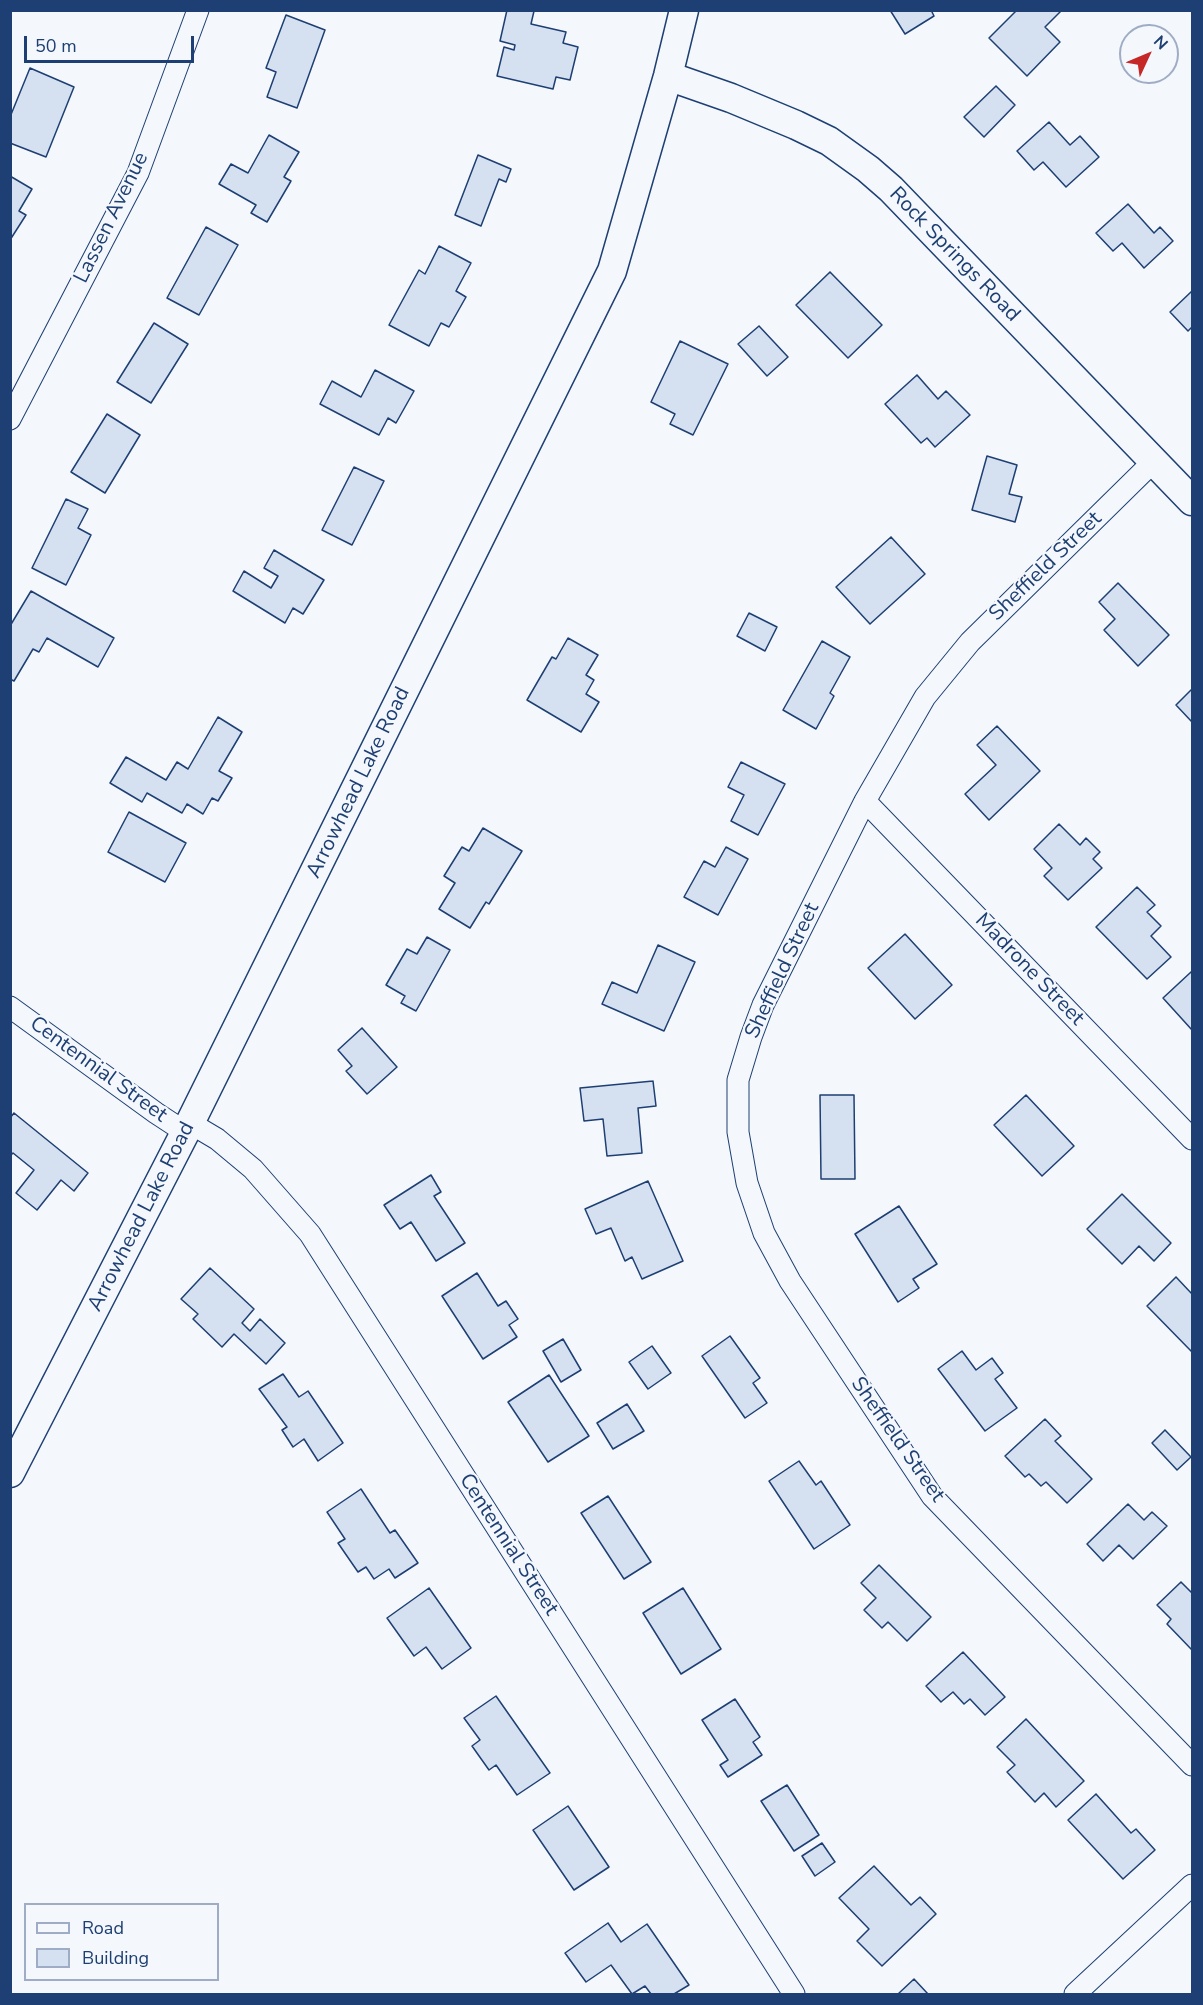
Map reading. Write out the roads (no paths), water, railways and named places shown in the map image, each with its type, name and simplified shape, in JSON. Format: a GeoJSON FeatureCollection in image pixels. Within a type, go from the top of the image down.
{"type":"FeatureCollection","features":[{"type":"Feature","properties":{"kind":"main road","name":"Arrowhead Lake Road"},"geometry":{"type":"LineString","coordinates":[[10,1473],[188,1128],[612,271],[668,76],[684,10]]}},
{"type":"Feature","properties":{"kind":"main road","name":"Rock Springs Road"},"geometry":{"type":"LineString","coordinates":[[668,76],[731,98],[796,125],[829,141],[868,169],[891,189],[1192,501]]}},
{"type":"Feature","properties":{"kind":"street","name":"Lassen Avenue"},"geometry":{"type":"LineString","coordinates":[[10,419],[138,173],[198,10]]}},
{"type":"Feature","properties":{"kind":"street","name":"Sheffield Street"},"geometry":{"type":"LineString","coordinates":[[1154,461],[970,642],[925,697],[865,801],[763,1005],[738,1080],[738,1132],[747,1183],[764,1233],[789,1281],[932,1496],[1192,1765]]}},
{"type":"Feature","properties":{"kind":"street","name":"Madrone Street"},"geometry":{"type":"LineString","coordinates":[[865,801],[1192,1139]]}},
{"type":"Feature","properties":{"kind":"street","name":"Centennial Street"},"geometry":{"type":"LineString","coordinates":[[10,1007],[156,1113],[217,1139],[254,1169],[310,1234],[794,1995]]}},
{"type":"Feature","properties":{"kind":"street"},"geometry":{"type":"LineString","coordinates":[[1075,1995],[1192,1885]]}}]}
